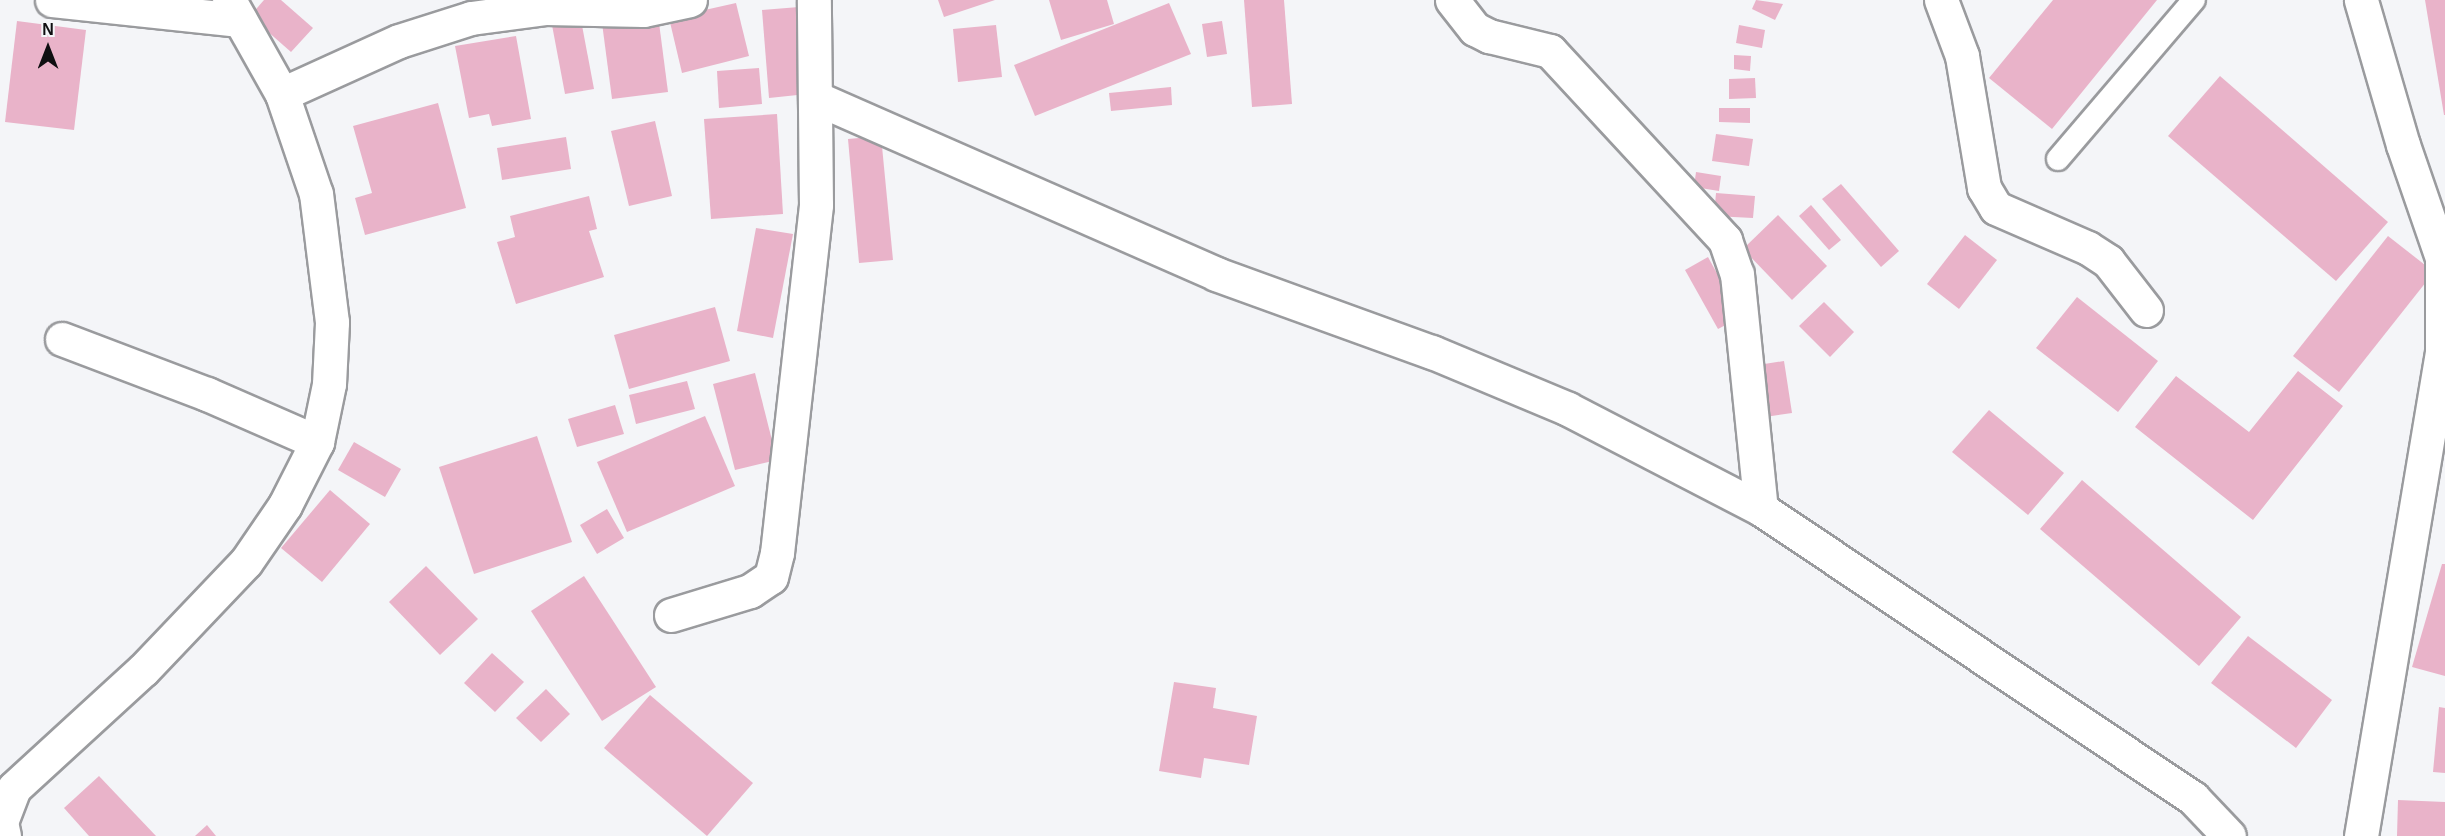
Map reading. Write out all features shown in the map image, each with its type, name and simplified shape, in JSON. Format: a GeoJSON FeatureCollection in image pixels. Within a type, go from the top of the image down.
{"type":"FeatureCollection","features":[{"type":"Feature","properties":{"kind":"street"},"geometry":{"type":"LineString","coordinates":[[2,826],[14,788],[143,670],[246,562],[285,505],[317,442],[329,384],[332,322],[316,194],[282,94],[234,10],[52,0]]}},
{"type":"Feature","properties":{"kind":"street"},"geometry":{"type":"LineString","coordinates":[[282,94],[399,41],[471,18],[546,8],[643,10],[690,0]]}},
{"type":"Feature","properties":{"kind":"street"},"geometry":{"type":"LineString","coordinates":[[671,615],[750,591],[771,577],[777,553],[816,205],[814,0]]}},
{"type":"Feature","properties":{"kind":"street"},"geometry":{"type":"LineString","coordinates":[[1452,0],[1475,29],[1489,36],[1550,51],[1725,240],[1737,274],[1761,509]]}},
{"type":"Feature","properties":{"kind":"street"},"geometry":{"type":"LineString","coordinates":[[1941,0],[1962,56],[1984,188],[1996,208],[2088,248],[2108,261],[2146,310]]}},
{"type":"Feature","properties":{"kind":"street"},"geometry":{"type":"LineString","coordinates":[[2361,0],[2403,145],[2442,258],[2443,355],[2361,836]]}},
{"type":"Feature","properties":{"kind":"street"},"geometry":{"type":"LineString","coordinates":[[816,98],[1216,274],[1432,352],[1568,409],[1761,509],[2193,798],[2229,836]]}},
{"type":"Feature","properties":{"kind":"street"},"geometry":{"type":"LineString","coordinates":[[62,339],[207,394],[317,442]]}},
{"type":"Feature","properties":{"kind":"lane"},"geometry":{"type":"LineString","coordinates":[[2058,159],[2194,0]]}},
{"type":"Feature","properties":{"kind":"building"},"geometry":{"type":"Polygon","coordinates":[[[264,0],[281,0],[313,28],[291,52],[250,16],[264,0]]]}},
{"type":"Feature","properties":{"kind":"building"},"geometry":{"type":"Polygon","coordinates":[[[938,0],[995,0],[944,17],[938,0]]]}},
{"type":"Feature","properties":{"kind":"building"},"geometry":{"type":"Polygon","coordinates":[[[1049,0],[1107,0],[1114,24],[1061,40],[1049,0]]]}},
{"type":"Feature","properties":{"kind":"building"},"geometry":{"type":"Polygon","coordinates":[[[1244,0],[1284,0],[1292,104],[1252,107],[1244,0]]]}},
{"type":"Feature","properties":{"kind":"building"},"geometry":{"type":"Polygon","coordinates":[[[1756,0],[1783,4],[1775,20],[1752,9],[1756,0]]]}},
{"type":"Feature","properties":{"kind":"building"},"geometry":{"type":"Polygon","coordinates":[[[2053,0],[2157,0],[2052,129],[1989,78],[2053,0]]]}},
{"type":"Feature","properties":{"kind":"building"},"geometry":{"type":"Polygon","coordinates":[[[2425,0],[2445,0],[2445,115],[2444,115],[2425,0]]]}},
{"type":"Feature","properties":{"kind":"building"},"geometry":{"type":"Polygon","coordinates":[[[736,3],[749,56],[682,73],[669,18],[736,3]]]}},
{"type":"Feature","properties":{"kind":"building"},"geometry":{"type":"Polygon","coordinates":[[[1169,3],[1191,54],[1035,116],[1014,65],[1169,3]]]}},
{"type":"Feature","properties":{"kind":"building"},"geometry":{"type":"Polygon","coordinates":[[[799,7],[807,94],[769,98],[762,10],[799,7]]]}},
{"type":"Feature","properties":{"kind":"building"},"geometry":{"type":"Polygon","coordinates":[[[658,15],[668,92],[612,99],[602,23],[658,15]]]}},
{"type":"Feature","properties":{"kind":"building"},"geometry":{"type":"Polygon","coordinates":[[[581,20],[594,89],[565,94],[552,25],[581,20]]]}},
{"type":"Feature","properties":{"kind":"building"},"geometry":{"type":"Polygon","coordinates":[[[17,21],[86,30],[74,130],[5,122],[17,21]]]}},
{"type":"Feature","properties":{"kind":"building"},"geometry":{"type":"Polygon","coordinates":[[[1222,21],[1227,54],[1207,57],[1202,24],[1222,21]]]}},
{"type":"Feature","properties":{"kind":"building"},"geometry":{"type":"Polygon","coordinates":[[[996,25],[1002,77],[958,82],[953,29],[996,25]]]}},
{"type":"Feature","properties":{"kind":"building"},"geometry":{"type":"Polygon","coordinates":[[[1739,25],[1765,30],[1762,48],[1736,43],[1739,25]]]}},
{"type":"Feature","properties":{"kind":"building"},"geometry":{"type":"Polygon","coordinates":[[[516,36],[531,119],[492,126],[489,114],[469,118],[455,46],[516,36]]]}},
{"type":"Feature","properties":{"kind":"building"},"geometry":{"type":"Polygon","coordinates":[[[1734,55],[1751,56],[1750,71],[1734,69],[1734,55]]]}},
{"type":"Feature","properties":{"kind":"building"},"geometry":{"type":"Polygon","coordinates":[[[759,68],[762,104],[719,108],[717,71],[759,68]]]}},
{"type":"Feature","properties":{"kind":"building"},"geometry":{"type":"Polygon","coordinates":[[[2220,76],[2388,222],[2336,281],[2168,136],[2220,76]]]}},
{"type":"Feature","properties":{"kind":"building"},"geometry":{"type":"Polygon","coordinates":[[[1755,78],[1756,98],[1729,99],[1729,79],[1755,78]]]}},
{"type":"Feature","properties":{"kind":"building"},"geometry":{"type":"Polygon","coordinates":[[[1171,87],[1172,105],[1111,111],[1109,93],[1171,87]]]}},
{"type":"Feature","properties":{"kind":"building"},"geometry":{"type":"Polygon","coordinates":[[[438,103],[466,208],[365,235],[355,198],[372,193],[353,126],[438,103]]]}},
{"type":"Feature","properties":{"kind":"building"},"geometry":{"type":"Polygon","coordinates":[[[1719,108],[1750,108],[1750,123],[1719,122],[1719,108]]]}},
{"type":"Feature","properties":{"kind":"building"},"geometry":{"type":"Polygon","coordinates":[[[777,114],[783,214],[711,219],[704,119],[777,114]]]}},
{"type":"Feature","properties":{"kind":"building"},"geometry":{"type":"Polygon","coordinates":[[[655,121],[672,196],[629,206],[611,131],[655,121]]]}},
{"type":"Feature","properties":{"kind":"building"},"geometry":{"type":"Polygon","coordinates":[[[1716,134],[1753,139],[1749,166],[1712,161],[1716,134]]]}},
{"type":"Feature","properties":{"kind":"building"},"geometry":{"type":"Polygon","coordinates":[[[881,136],[893,260],[859,263],[848,139],[881,136]]]}},
{"type":"Feature","properties":{"kind":"building"},"geometry":{"type":"Polygon","coordinates":[[[566,137],[571,169],[502,180],[497,148],[566,137]]]}},
{"type":"Feature","properties":{"kind":"building"},"geometry":{"type":"Polygon","coordinates":[[[1696,172],[1721,176],[1719,191],[1694,187],[1696,172]]]}},
{"type":"Feature","properties":{"kind":"building"},"geometry":{"type":"Polygon","coordinates":[[[1841,184],[1899,251],[1881,267],[1822,199],[1841,184]]]}},
{"type":"Feature","properties":{"kind":"building"},"geometry":{"type":"Polygon","coordinates":[[[1716,193],[1755,196],[1753,218],[1714,216],[1716,193]]]}},
{"type":"Feature","properties":{"kind":"building"},"geometry":{"type":"Polygon","coordinates":[[[589,196],[597,229],[589,231],[604,277],[516,304],[497,242],[515,237],[510,216],[589,196]]]}},
{"type":"Feature","properties":{"kind":"building"},"geometry":{"type":"Polygon","coordinates":[[[1811,205],[1841,240],[1829,250],[1799,216],[1811,205]]]}},
{"type":"Feature","properties":{"kind":"building"},"geometry":{"type":"Polygon","coordinates":[[[1778,215],[1827,266],[1792,300],[1743,249],[1778,215]]]}},
{"type":"Feature","properties":{"kind":"building"},"geometry":{"type":"Polygon","coordinates":[[[756,228],[793,234],[773,338],[737,331],[756,228]]]}},
{"type":"Feature","properties":{"kind":"building"},"geometry":{"type":"Polygon","coordinates":[[[1965,235],[1997,260],[1959,309],[1927,284],[1965,235]]]}},
{"type":"Feature","properties":{"kind":"building"},"geometry":{"type":"Polygon","coordinates":[[[2388,236],[2434,272],[2339,392],[2293,356],[2388,236]]]}},
{"type":"Feature","properties":{"kind":"building"},"geometry":{"type":"Polygon","coordinates":[[[1708,257],[1741,317],[1718,329],[1685,270],[1708,257]]]}},
{"type":"Feature","properties":{"kind":"building"},"geometry":{"type":"Polygon","coordinates":[[[2077,297],[2158,361],[2118,412],[2036,348],[2077,297]]]}},
{"type":"Feature","properties":{"kind":"building"},"geometry":{"type":"Polygon","coordinates":[[[1824,302],[1854,332],[1830,357],[1799,326],[1824,302]]]}},
{"type":"Feature","properties":{"kind":"building"},"geometry":{"type":"Polygon","coordinates":[[[715,307],[730,361],[629,389],[614,335],[715,307]]]}},
{"type":"Feature","properties":{"kind":"building"},"geometry":{"type":"Polygon","coordinates":[[[1784,361],[1792,413],[1765,417],[1758,365],[1784,361]]]}},
{"type":"Feature","properties":{"kind":"building"},"geometry":{"type":"Polygon","coordinates":[[[2298,371],[2343,406],[2253,520],[2135,427],[2176,376],[2249,432],[2298,371]]]}},
{"type":"Feature","properties":{"kind":"building"},"geometry":{"type":"Polygon","coordinates":[[[755,373],[777,460],[735,470],[713,384],[755,373]]]}},
{"type":"Feature","properties":{"kind":"building"},"geometry":{"type":"Polygon","coordinates":[[[687,381],[695,409],[636,424],[629,395],[687,381]]]}},
{"type":"Feature","properties":{"kind":"building"},"geometry":{"type":"Polygon","coordinates":[[[615,405],[624,434],[577,447],[568,419],[615,405]]]}},
{"type":"Feature","properties":{"kind":"building"},"geometry":{"type":"Polygon","coordinates":[[[1989,410],[2064,473],[2028,515],[1952,452],[1989,410]]]}},
{"type":"Feature","properties":{"kind":"building"},"geometry":{"type":"Polygon","coordinates":[[[705,416],[735,486],[627,532],[597,462],[705,416]]]}},
{"type":"Feature","properties":{"kind":"building"},"geometry":{"type":"Polygon","coordinates":[[[537,436],[572,542],[474,574],[439,467],[537,436]]]}},
{"type":"Feature","properties":{"kind":"building"},"geometry":{"type":"Polygon","coordinates":[[[354,442],[401,469],[385,497],[338,470],[354,442]]]}},
{"type":"Feature","properties":{"kind":"building"},"geometry":{"type":"Polygon","coordinates":[[[2082,480],[2241,617],[2199,666],[2040,529],[2082,480]]]}},
{"type":"Feature","properties":{"kind":"building"},"geometry":{"type":"Polygon","coordinates":[[[330,490],[370,524],[322,582],[281,548],[330,490]]]}},
{"type":"Feature","properties":{"kind":"building"},"geometry":{"type":"Polygon","coordinates":[[[607,509],[624,538],[597,554],[580,525],[607,509]]]}},
{"type":"Feature","properties":{"kind":"building"},"geometry":{"type":"Polygon","coordinates":[[[2442,564],[2445,564],[2445,676],[2412,667],[2442,564]]]}},
{"type":"Feature","properties":{"kind":"building"},"geometry":{"type":"Polygon","coordinates":[[[426,566],[478,619],[440,655],[389,602],[426,566]]]}},
{"type":"Feature","properties":{"kind":"building"},"geometry":{"type":"Polygon","coordinates":[[[584,576],[656,687],[602,721],[531,611],[584,576]]]}},
{"type":"Feature","properties":{"kind":"building"},"geometry":{"type":"Polygon","coordinates":[[[2248,636],[2332,700],[2296,748],[2211,683],[2248,636]]]}},
{"type":"Feature","properties":{"kind":"building"},"geometry":{"type":"Polygon","coordinates":[[[492,653],[524,682],[495,712],[464,683],[492,653]]]}},
{"type":"Feature","properties":{"kind":"building"},"geometry":{"type":"Polygon","coordinates":[[[1174,682],[1216,688],[1213,708],[1257,716],[1249,765],[1204,758],[1201,778],[1159,771],[1174,682]]]}},
{"type":"Feature","properties":{"kind":"building"},"geometry":{"type":"Polygon","coordinates":[[[546,689],[570,714],[541,742],[516,718],[546,689]]]}},
{"type":"Feature","properties":{"kind":"building"},"geometry":{"type":"Polygon","coordinates":[[[650,695],[753,783],[707,836],[604,748],[650,695]]]}},
{"type":"Feature","properties":{"kind":"building"},"geometry":{"type":"Polygon","coordinates":[[[2439,707],[2445,708],[2445,773],[2433,772],[2439,707]]]}},
{"type":"Feature","properties":{"kind":"building"},"geometry":{"type":"Polygon","coordinates":[[[99,776],[156,836],[89,836],[64,808],[99,776]]]}},
{"type":"Feature","properties":{"kind":"building"},"geometry":{"type":"Polygon","coordinates":[[[2398,800],[2445,802],[2445,836],[2397,836],[2398,800]]]}},
{"type":"Feature","properties":{"kind":"building"},"geometry":{"type":"Polygon","coordinates":[[[207,825],[216,836],[195,836],[207,825]]]}}]}
